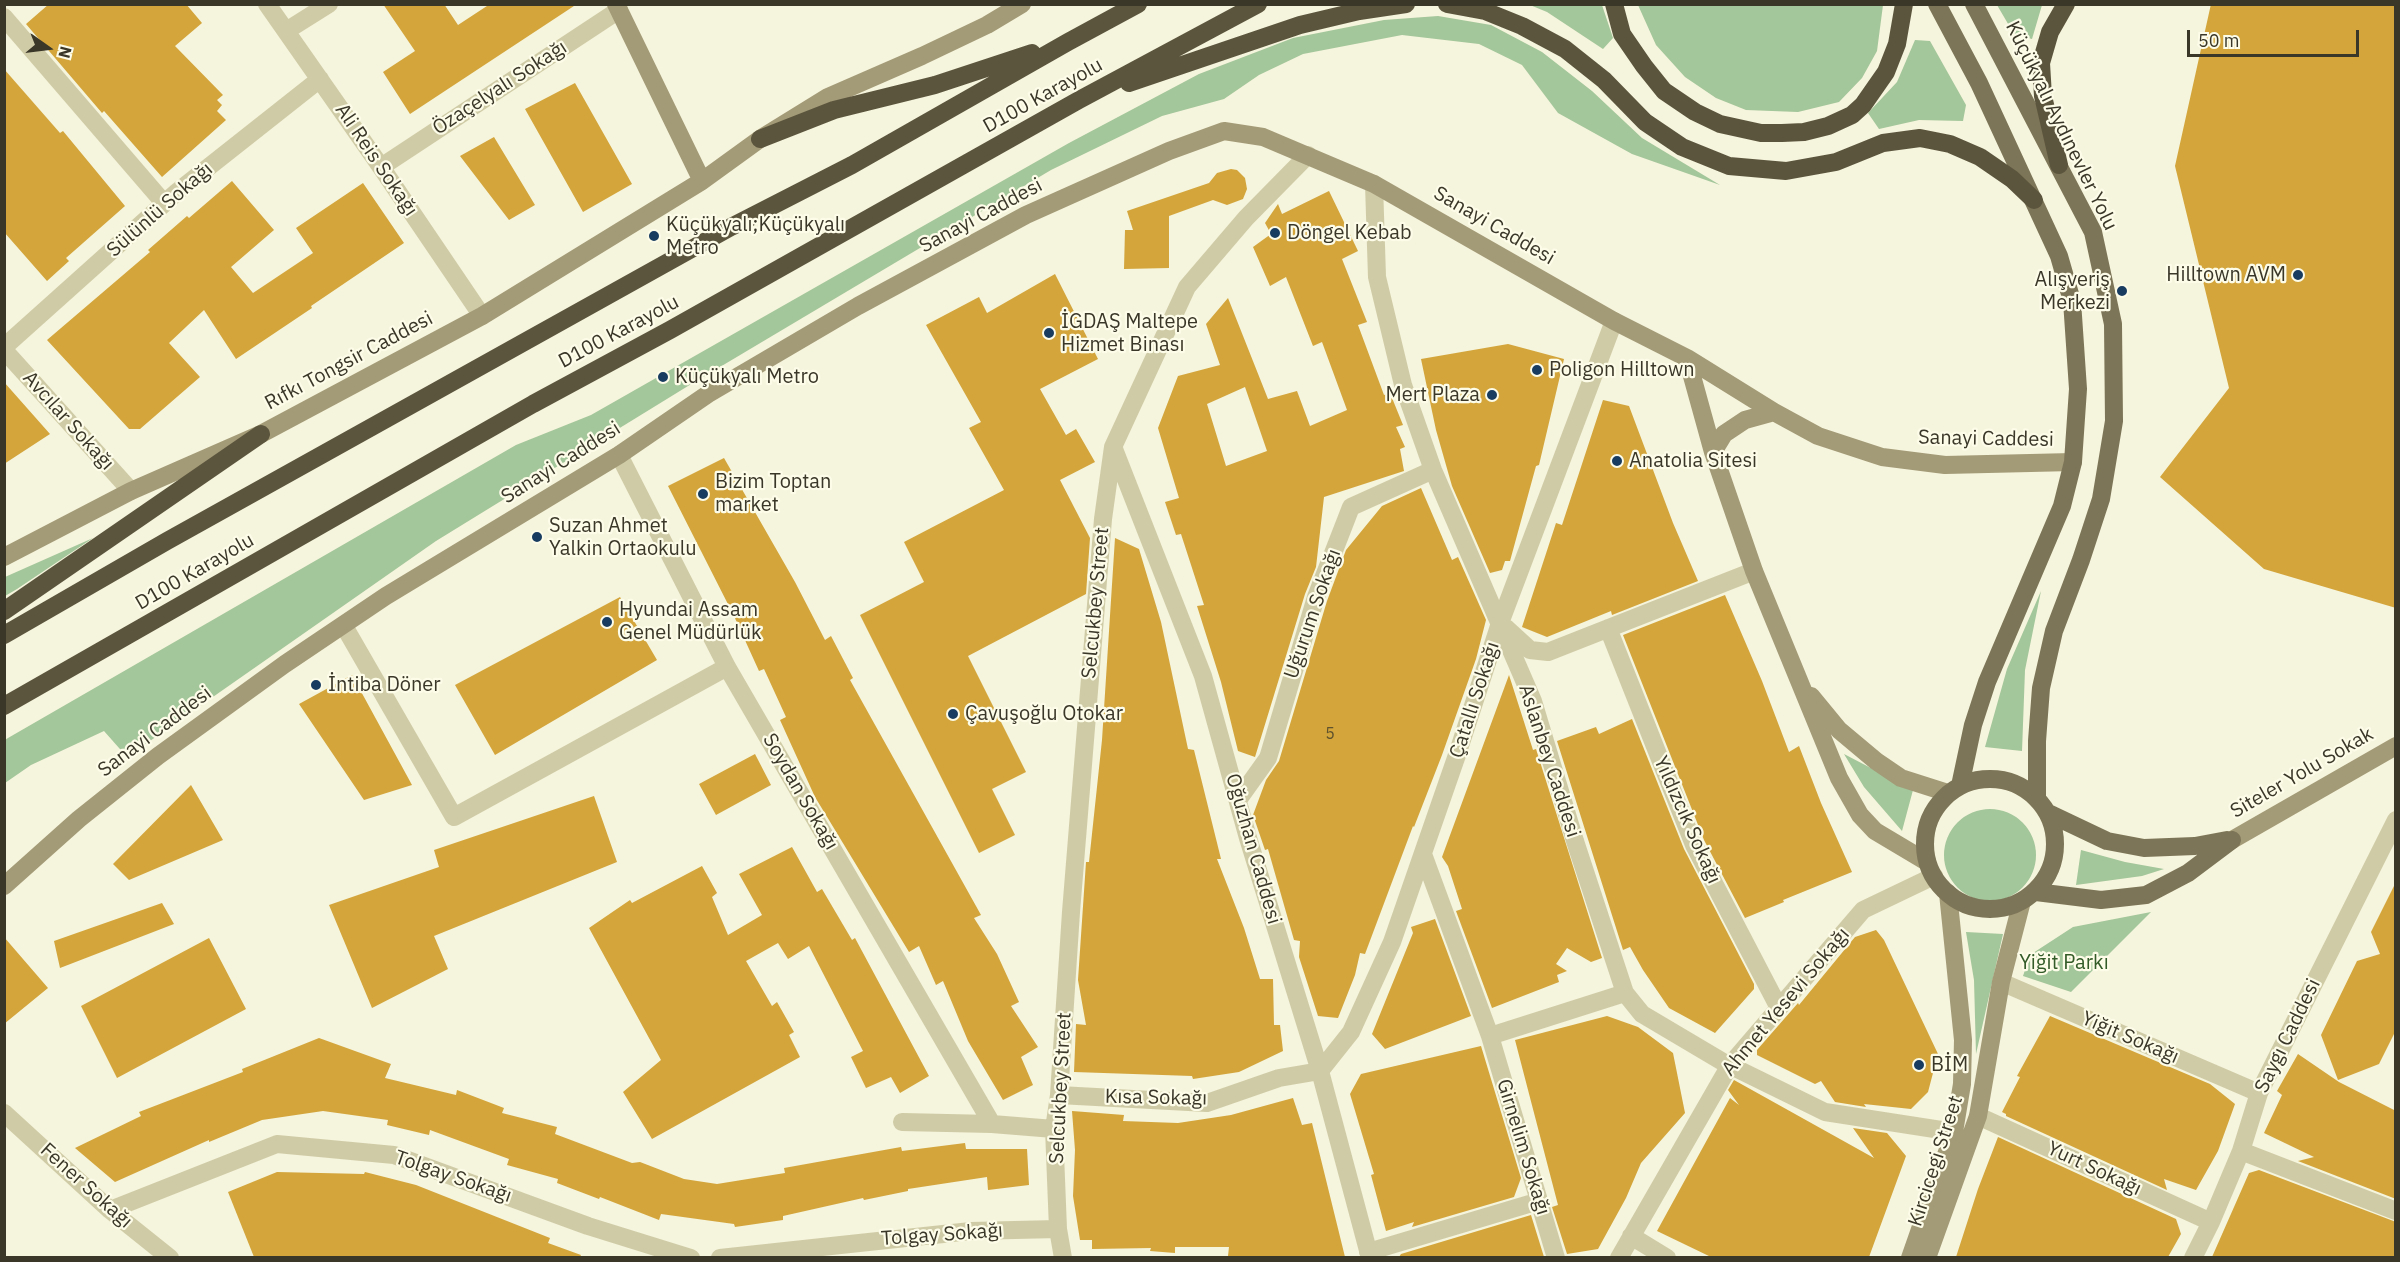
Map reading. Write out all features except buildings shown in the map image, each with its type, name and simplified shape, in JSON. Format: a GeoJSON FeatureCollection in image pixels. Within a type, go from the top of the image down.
{"type":"FeatureCollection","features":[{"type":"Feature","properties":{"kind":"highway"},"geometry":{"type":"LineString","coordinates":[[1115,16],[1130,4]]}},
{"type":"Feature","properties":{"kind":"highway","name":"D100 Karayolu"},"geometry":{"type":"LineString","coordinates":[[4,635],[167,541],[721,232],[852,165],[1138,4]]}},
{"type":"Feature","properties":{"kind":"highway","name":"D100 Karayolu"},"geometry":{"type":"LineString","coordinates":[[4,706],[31,693],[533,404],[670,330],[1079,100],[1258,4]]}},
{"type":"Feature","properties":{"kind":"highway"},"geometry":{"type":"LineString","coordinates":[[1079,100],[1300,25],[1359,10],[1406,4]]}},
{"type":"Feature","properties":{"kind":"highway"},"geometry":{"type":"LineString","coordinates":[[1447,4],[1485,11],[1522,26],[1565,49],[1604,80],[1645,122],[1682,147],[1729,166],[1786,171],[1836,162],[1883,143],[1920,138],[1950,144],[1980,157],[2012,179],[2034,200]]}},
{"type":"Feature","properties":{"kind":"highway"},"geometry":{"type":"LineString","coordinates":[[1614,4],[1622,33],[1664,91],[1695,112],[1720,124],[1761,133],[1782,133],[1804,132],[1828,126],[1852,115],[1863,105],[1886,72],[1897,44],[1904,4]]}},
{"type":"Feature","properties":{"kind":"highway"},"geometry":{"type":"LineString","coordinates":[[2059,165],[2043,96],[2041,63],[2050,32],[2066,4]]}},
{"type":"Feature","properties":{"kind":"highway"},"geometry":{"type":"LineString","coordinates":[[760,139],[834,110],[935,86],[1068,42]]}},
{"type":"Feature","properties":{"kind":"highway"},"geometry":{"type":"LineString","coordinates":[[4,611],[261,434]]}},
{"type":"Feature","properties":{"kind":"highway"},"geometry":{"type":"LineString","coordinates":[[4,713],[31,693]]}},
{"type":"Feature","properties":{"kind":"main road","name":"Rıfkı Tongsir Caddesi"},"geometry":{"type":"LineString","coordinates":[[4,557],[131,491],[261,434],[482,316],[702,181],[760,139],[828,97],[987,25],[1022,4]]}},
{"type":"Feature","properties":{"kind":"main road"},"geometry":{"type":"LineString","coordinates":[[1936,4],[1979,83],[2059,255],[2072,301],[2078,389],[2073,462],[2058,517],[1987,682],[1954,790]]}},
{"type":"Feature","properties":{"kind":"main road","name":"Küçükyalı Aydınevler Yolu"},"geometry":{"type":"LineString","coordinates":[[1974,4],[2093,232],[2113,324],[2114,421],[2101,499],[2054,631],[2041,688],[2042,806]]}},
{"type":"Feature","properties":{"kind":"main road"},"geometry":{"type":"LineString","coordinates":[[617,7],[702,181]]}},
{"type":"Feature","properties":{"kind":"main road","name":"Sanayi Caddesi"},"geometry":{"type":"LineString","coordinates":[[4,886],[79,819],[158,756],[285,664],[386,596],[619,455],[708,394],[858,306],[1026,215],[1169,151],[1224,131],[1263,137],[1374,184],[1614,321],[1687,358],[1774,412],[1818,436],[1882,457],[1945,465],[2073,462]]}},
{"type":"Feature","properties":{"kind":"main road"},"geometry":{"type":"LineString","coordinates":[[1687,358],[1713,452],[1754,571],[1803,686],[1834,768],[1860,815],[1875,831],[1930,869],[1948,892],[1972,908],[1991,910],[2007,908],[2029,896],[2046,879],[2053,863],[2055,847],[2053,828],[2042,806],[2025,788],[2007,780],[1987,778],[1954,790],[1934,810],[1926,831],[1924,847],[1930,869]]}},
{"type":"Feature","properties":{"kind":"main road"},"geometry":{"type":"LineString","coordinates":[[1713,452],[1724,434],[1745,420],[1774,412]]}},
{"type":"Feature","properties":{"kind":"main road"},"geometry":{"type":"LineString","coordinates":[[1803,686],[1839,730],[1876,761],[1901,778],[1954,790]]}},
{"type":"Feature","properties":{"kind":"main road","name":"Siteler Yolu Sokak"},"geometry":{"type":"LineString","coordinates":[[2232,840],[2396,746]]}},
{"type":"Feature","properties":{"kind":"main road"},"geometry":{"type":"LineString","coordinates":[[2042,806],[2107,842],[2144,848],[2195,846],[2232,840]]}},
{"type":"Feature","properties":{"kind":"main road"},"geometry":{"type":"LineString","coordinates":[[2029,896],[2102,900],[2146,895],[2188,873],[2232,840]]}},
{"type":"Feature","properties":{"kind":"main road"},"geometry":{"type":"LineString","coordinates":[[1910,1257],[1954,1132],[1962,1084],[1963,1040],[1948,892]]}},
{"type":"Feature","properties":{"kind":"main road","name":"Kircicegi Street"},"geometry":{"type":"LineString","coordinates":[[1927,1257],[1978,1116],[2001,982],[2029,896]]}},
{"type":"Feature","properties":{"kind":"street","name":"Ali Reis Sokağı"},"geometry":{"type":"LineString","coordinates":[[267,4],[482,316]]}},
{"type":"Feature","properties":{"kind":"street"},"geometry":{"type":"LineString","coordinates":[[286,31],[329,4]]}},
{"type":"Feature","properties":{"kind":"street","name":"Özaçelyalı Sokağı"},"geometry":{"type":"LineString","coordinates":[[381,167],[617,7]]}},
{"type":"Feature","properties":{"kind":"street"},"geometry":{"type":"LineString","coordinates":[[4,17],[164,204]]}},
{"type":"Feature","properties":{"kind":"street","name":"Sülünlü Sokağı"},"geometry":{"type":"LineString","coordinates":[[4,349],[164,204],[320,79]]}},
{"type":"Feature","properties":{"kind":"street","name":"Selcukbey Street"},"geometry":{"type":"LineString","coordinates":[[1063,1257],[1058,1229],[1054,1129],[1059,1095],[1103,519],[1113,447],[1187,287],[1246,218],[1308,155]]}},
{"type":"Feature","properties":{"kind":"street","name":"Aslanbey Caddesi"},"geometry":{"type":"LineString","coordinates":[[1374,184],[1377,278],[1403,384],[1433,470],[1533,701],[1575,841],[1625,993],[1642,1014],[1730,1065],[1825,1112],[1954,1132]]}},
{"type":"Feature","properties":{"kind":"street","name":"Çatallı Sokağı"},"geometry":{"type":"LineString","coordinates":[[1320,1071],[1351,1032],[1392,942],[1424,854],[1500,623],[1614,321]]}},
{"type":"Feature","properties":{"kind":"street","name":"Avcılar Sokağı"},"geometry":{"type":"LineString","coordinates":[[4,349],[131,491]]}},
{"type":"Feature","properties":{"kind":"street","name":"Oğuzhan Caddesi"},"geometry":{"type":"LineString","coordinates":[[1113,447],[1203,676],[1248,838],[1320,1071],[1369,1255]]}},
{"type":"Feature","properties":{"kind":"street","name":"Soydan Sokağı"},"geometry":{"type":"LineString","coordinates":[[619,455],[727,667],[992,1124]]}},
{"type":"Feature","properties":{"kind":"street","name":"Uğurum Sokağı"},"geometry":{"type":"LineString","coordinates":[[1238,800],[1268,758],[1316,597],[1351,507],[1433,470]]}},
{"type":"Feature","properties":{"kind":"street"},"geometry":{"type":"LineString","coordinates":[[1500,623],[1530,650],[1548,652],[1754,571]]}},
{"type":"Feature","properties":{"kind":"street"},"geometry":{"type":"LineString","coordinates":[[344,626],[454,817],[727,667]]}},
{"type":"Feature","properties":{"kind":"street","name":"Yıldızcık Sokağı"},"geometry":{"type":"LineString","coordinates":[[1608,628],[1694,845],[1778,1006]]}},
{"type":"Feature","properties":{"kind":"street","name":"Saygı Caddesi"},"geometry":{"type":"LineString","coordinates":[[2193,1257],[2211,1222],[2241,1151],[2259,1093],[2396,820]]}},
{"type":"Feature","properties":{"kind":"street","name":"Girnelim Sokağı"},"geometry":{"type":"LineString","coordinates":[[1424,854],[1490,1036],[1556,1257]]}},
{"type":"Feature","properties":{"kind":"street","name":"Ahmet Yesevi Sokağı"},"geometry":{"type":"LineString","coordinates":[[1619,1257],[1730,1065],[1778,1006],[1863,910],[1930,869]]}},
{"type":"Feature","properties":{"kind":"street","name":"Yiğit Sokağı"},"geometry":{"type":"LineString","coordinates":[[2001,982],[2259,1093]]}},
{"type":"Feature","properties":{"kind":"street"},"geometry":{"type":"LineString","coordinates":[[1490,1036],[1625,993]]}},
{"type":"Feature","properties":{"kind":"street","name":"Kısa Sokağı"},"geometry":{"type":"LineString","coordinates":[[1059,1095],[1207,1103],[1279,1078],[1320,1071]]}},
{"type":"Feature","properties":{"kind":"street","name":"Fener Sokağı"},"geometry":{"type":"LineString","coordinates":[[4,1113],[110,1210],[170,1257]]}},
{"type":"Feature","properties":{"kind":"street","name":"Yurt Sokağı"},"geometry":{"type":"LineString","coordinates":[[1978,1116],[2211,1222]]}},
{"type":"Feature","properties":{"kind":"street"},"geometry":{"type":"LineString","coordinates":[[902,1122],[992,1124],[1054,1129]]}},
{"type":"Feature","properties":{"kind":"street","name":"Tolgay Sokağı"},"geometry":{"type":"LineString","coordinates":[[110,1210],[277,1144],[394,1155],[588,1226],[691,1257]]}},
{"type":"Feature","properties":{"kind":"street"},"geometry":{"type":"LineString","coordinates":[[2241,1151],[2396,1211]]}},
{"type":"Feature","properties":{"kind":"street"},"geometry":{"type":"LineString","coordinates":[[1369,1255],[1539,1202]]}},
{"type":"Feature","properties":{"kind":"street","name":"Tolgay Sokağı"},"geometry":{"type":"LineString","coordinates":[[720,1257],[970,1231],[1058,1229]]}},
{"type":"Feature","properties":{"kind":"street"},"geometry":{"type":"LineString","coordinates":[[1631,1236],[1667,1257]]}},
{"type":"Feature","properties":{"kind":"green space"},"geometry":{"type":"Polygon","coordinates":[[[1530,5],[1602,5],[1613,38],[1603,49],[1547,12],[1530,5]]]}},
{"type":"Feature","properties":{"kind":"green space"},"geometry":{"type":"Polygon","coordinates":[[[1638,5],[1883,5],[1877,51],[1862,78],[1839,102],[1798,112],[1746,110],[1716,98],[1685,77],[1656,45],[1638,5]]]}},
{"type":"Feature","properties":{"kind":"green space"},"geometry":{"type":"Polygon","coordinates":[[[1997,5],[2042,5],[2032,39],[2014,34],[1997,5]]]}},
{"type":"Feature","properties":{"kind":"green space"},"geometry":{"type":"Polygon","coordinates":[[[1438,16],[1491,25],[1542,52],[1592,91],[1642,138],[1720,185],[1632,154],[1558,113],[1522,65],[1479,44],[1402,35],[1303,54],[1259,75],[1224,99],[1162,116],[1051,170],[688,386],[436,541],[127,757],[104,731],[31,765],[5,783],[5,740],[8,738],[516,445],[591,415],[1069,143],[1199,74],[1293,38],[1384,20],[1438,16]]]}},
{"type":"Feature","properties":{"kind":"green space"},"geometry":{"type":"Polygon","coordinates":[[[1915,40],[1930,41],[1966,105],[1963,121],[1919,120],[1879,129],[1868,113],[1897,82],[1915,40]]]}},
{"type":"Feature","properties":{"kind":"green space"},"geometry":{"type":"Polygon","coordinates":[[[93,538],[17,589],[5,596],[5,577],[93,538]]]}},
{"type":"Feature","properties":{"kind":"green space"},"geometry":{"type":"Polygon","coordinates":[[[2041,591],[2025,670],[2022,751],[1985,747],[2007,669],[2041,591]]]}},
{"type":"Feature","properties":{"kind":"green space"},"geometry":{"type":"Polygon","coordinates":[[[1844,754],[1913,790],[1902,831],[1864,787],[1844,754]]]}},
{"type":"Feature","properties":{"kind":"green space"},"geometry":{"type":"Polygon","coordinates":[[[1990,809],[2008,812],[2023,822],[2033,837],[2036,855],[2033,873],[2023,888],[2008,898],[1990,901],[1972,898],[1957,888],[1947,873],[1944,855],[1947,837],[1957,822],[1972,812],[1990,809]]]}},
{"type":"Feature","properties":{"kind":"green space"},"geometry":{"type":"Polygon","coordinates":[[[2081,850],[2125,862],[2164,869],[2142,876],[2076,885],[2081,850]]]}},
{"type":"Feature","properties":{"kind":"green space","name":"Yiğit Parkı"},"geometry":{"type":"Polygon","coordinates":[[[2151,912],[2071,992],[2023,976],[2030,955],[2073,927],[2151,912]]]}},
{"type":"Feature","properties":{"kind":"green space"},"geometry":{"type":"Polygon","coordinates":[[[1966,932],[2003,934],[1976,1054],[1974,980],[1966,932]]]}},
{"type":"Feature","properties":{"kind":"place","name":"Döngel Kebab"},"geometry":{"type":"Point","coordinates":[1275,233]}},
{"type":"Feature","properties":{"kind":"place","name":"Küçükyalı;Küçükyalı Metro"},"geometry":{"type":"Point","coordinates":[654,236]}},
{"type":"Feature","properties":{"kind":"place","name":"Hilltown AVM"},"geometry":{"type":"Point","coordinates":[2298,275]}},
{"type":"Feature","properties":{"kind":"place","name":"Alışveriş Merkezi"},"geometry":{"type":"Point","coordinates":[2122,291]}},
{"type":"Feature","properties":{"kind":"place","name":"İGDAŞ Maltepe Hizmet Binası"},"geometry":{"type":"Point","coordinates":[1049,333]}},
{"type":"Feature","properties":{"kind":"place","name":"Poligon Hilltown"},"geometry":{"type":"Point","coordinates":[1537,370]}},
{"type":"Feature","properties":{"kind":"place","name":"Küçükyalı Metro"},"geometry":{"type":"Point","coordinates":[663,377]}},
{"type":"Feature","properties":{"kind":"place","name":"Mert Plaza"},"geometry":{"type":"Point","coordinates":[1492,395]}},
{"type":"Feature","properties":{"kind":"place","name":"Anatolia Sitesi"},"geometry":{"type":"Point","coordinates":[1617,461]}},
{"type":"Feature","properties":{"kind":"place","name":"Bizim Toptan market"},"geometry":{"type":"Point","coordinates":[703,494]}},
{"type":"Feature","properties":{"kind":"place","name":"Suzan Ahmet Yalkin Ortaokulu"},"geometry":{"type":"Point","coordinates":[537,537]}},
{"type":"Feature","properties":{"kind":"place","name":"Hyundai Assam Genel Müdürlük"},"geometry":{"type":"Point","coordinates":[607,622]}},
{"type":"Feature","properties":{"kind":"place","name":"İntiba Döner"},"geometry":{"type":"Point","coordinates":[316,685]}},
{"type":"Feature","properties":{"kind":"place","name":"Çavuşoğlu Otokar"},"geometry":{"type":"Point","coordinates":[953,714]}},
{"type":"Feature","properties":{"kind":"place","name":"BİM"},"geometry":{"type":"Point","coordinates":[1919,1065]}}]}
